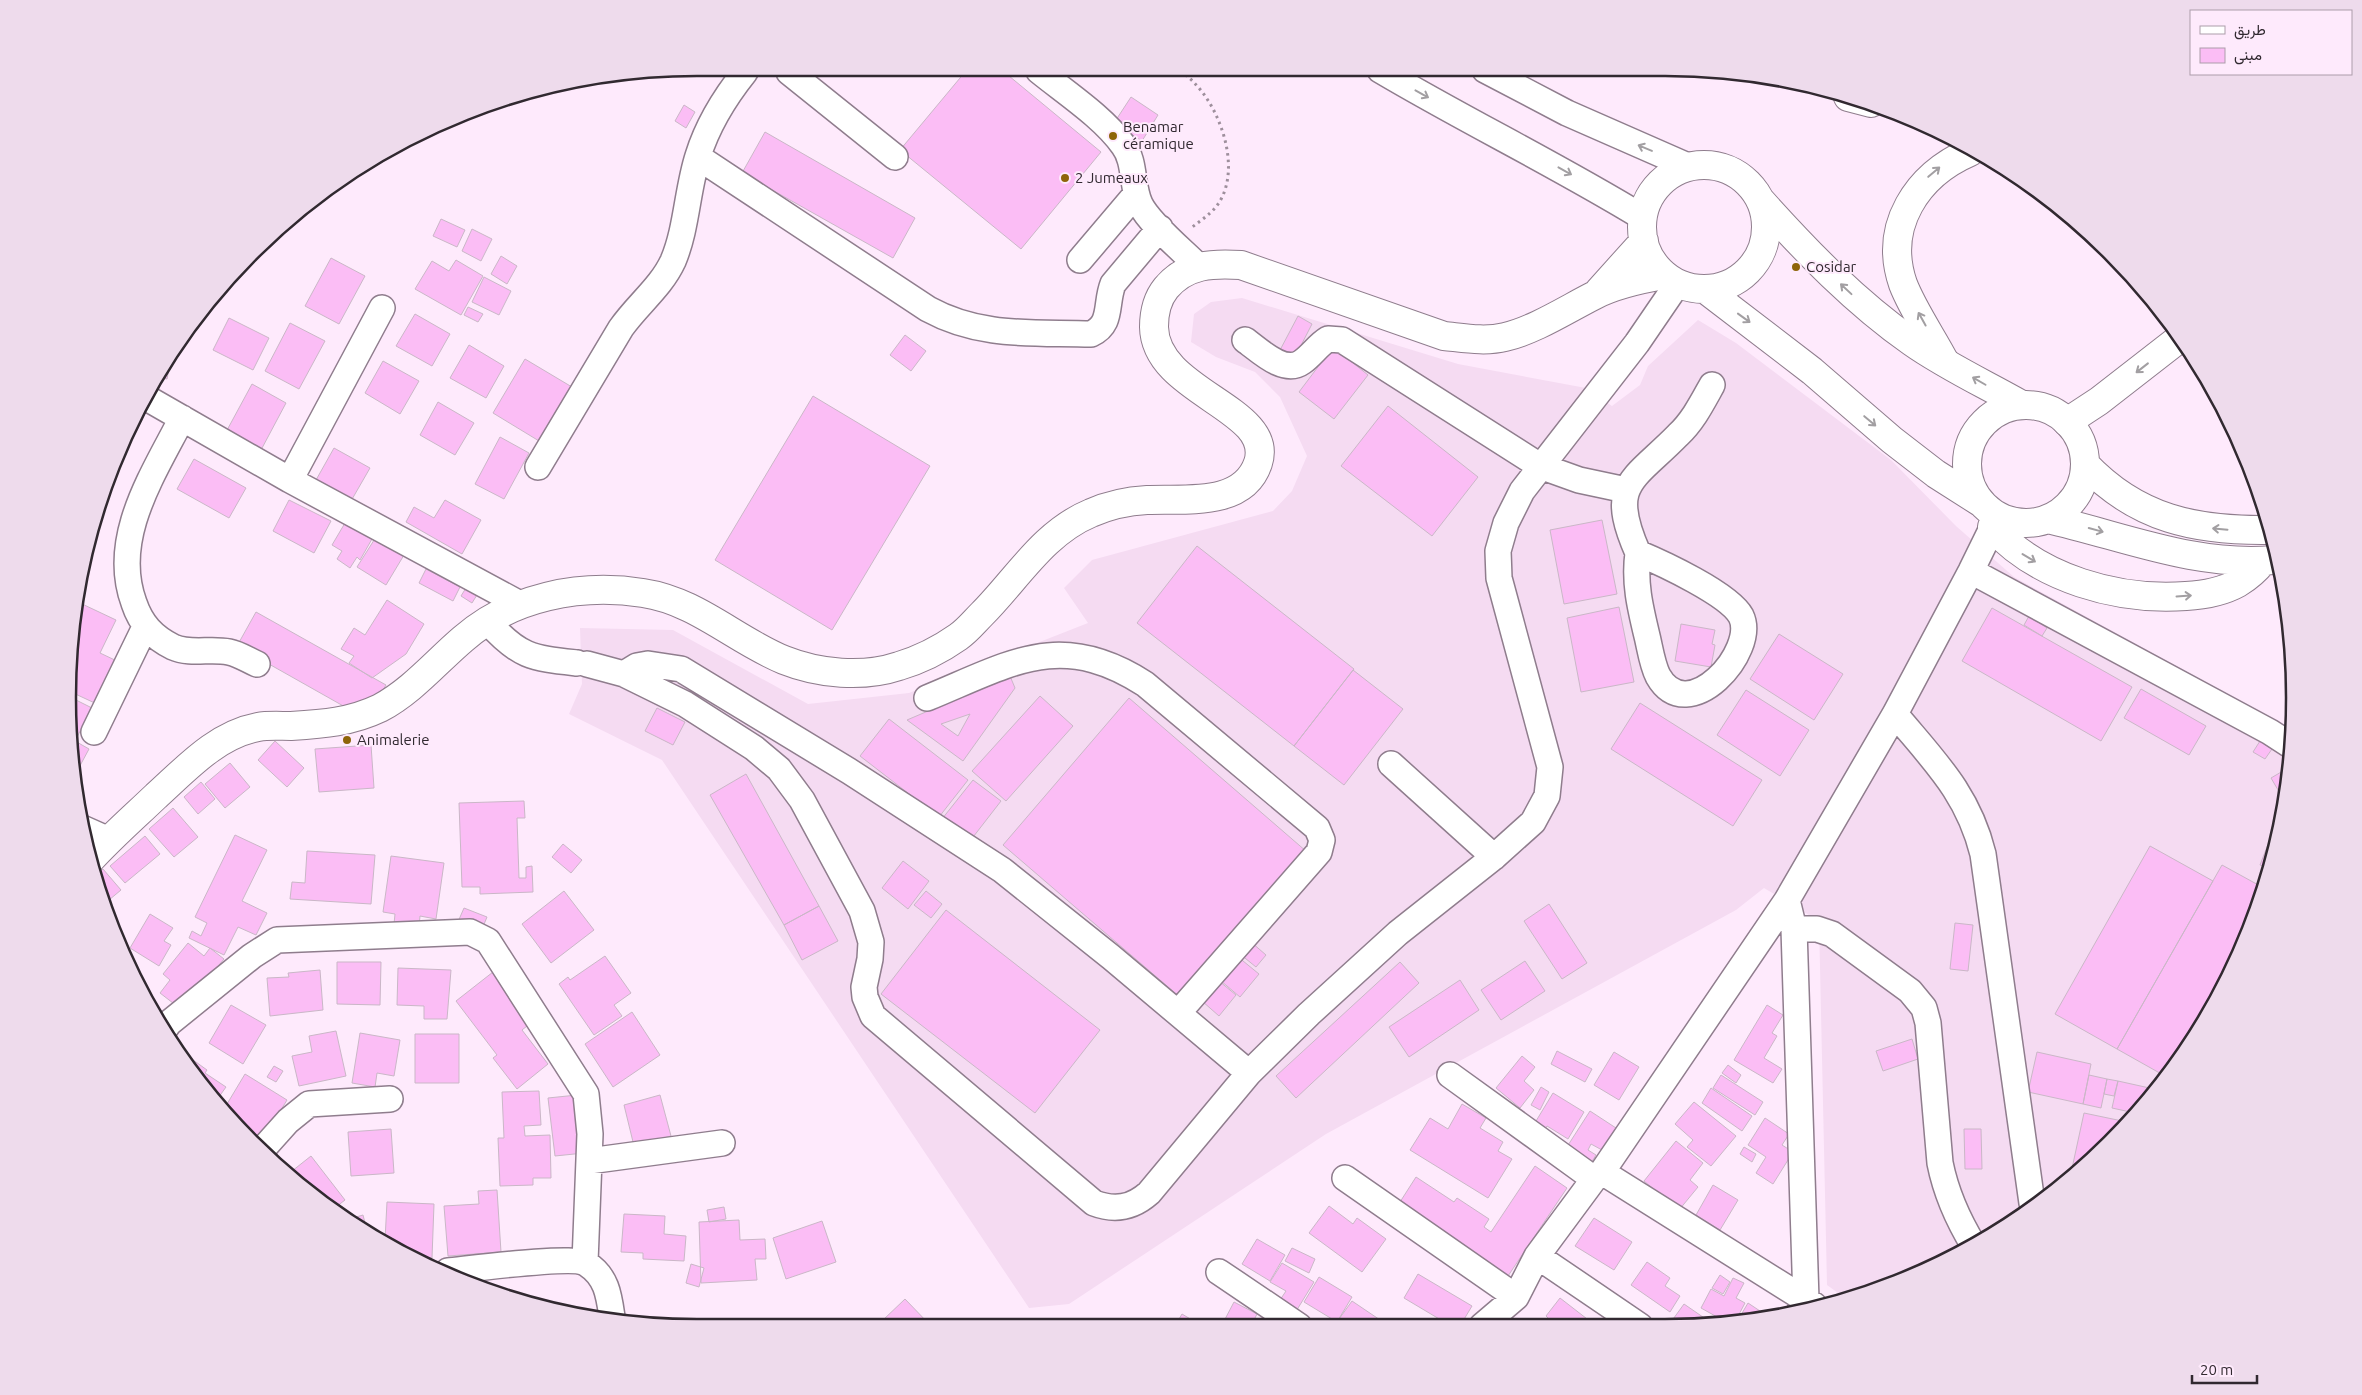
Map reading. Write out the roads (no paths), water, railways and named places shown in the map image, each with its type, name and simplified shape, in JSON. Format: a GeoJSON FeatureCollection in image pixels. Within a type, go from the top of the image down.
{"type":"FeatureCollection","features":[{"type":"Feature","properties":{"kind":"main road"},"geometry":{"type":"LineString","coordinates":[[1945,362],[1903,284],[1898,250],[1899,234],[1907,210],[1919,188],[1944,165],[1966,154]]}},
{"type":"Feature","properties":{"kind":"main road"},"geometry":{"type":"LineString","coordinates":[[1596,294],[1643,229],[1656,189],[1666,179],[1690,167],[1718,166],[1731,171],[1752,188],[1796,240],[1852,294],[1913,342],[2022,405]]}},
{"type":"Feature","properties":{"kind":"main road"},"geometry":{"type":"LineString","coordinates":[[1705,289],[1719,287],[1738,279],[1753,265],[1760,253],[1766,226],[1765,212],[1760,199]]}},
{"type":"Feature","properties":{"kind":"main road"},"geometry":{"type":"LineString","coordinates":[[1643,229],[1648,254],[1671,279]]}},
{"type":"Feature","properties":{"kind":"main road"},"geometry":{"type":"LineString","coordinates":[[96,854],[200,756],[223,740],[257,727],[341,722],[364,715],[408,690],[466,636],[520,604],[543,597],[578,592],[643,592],[676,601],[706,614],[784,660],[820,670],[856,674],[896,667],[931,653],[960,636],[1034,555],[1067,525],[1091,513],[1118,504],[1146,500],[1198,499],[1230,493],[1245,483],[1255,470],[1260,459],[1255,435],[1224,406],[1183,379],[1170,367],[1160,355],[1155,340],[1156,304],[1164,289],[1178,277],[1198,266],[1220,263],[1241,265],[1260,270],[1444,336],[1480,340],[1506,337],[1542,322],[1596,294],[1630,282],[1671,279],[1705,289],[1805,365],[1892,440],[1990,515],[2022,523],[2048,519],[2098,530],[2188,556],[2211,560],[2270,560]]}},
{"type":"Feature","properties":{"kind":"main road"},"geometry":{"type":"LineString","coordinates":[[2067,422],[2099,401],[2174,343]]}},
{"type":"Feature","properties":{"kind":"main road"},"geometry":{"type":"LineString","coordinates":[[2048,519],[2071,503],[2084,478],[2084,451],[2079,438],[2067,422],[2050,410],[2022,405],[1995,414],[1975,434],[1967,461],[1968,476],[1972,489],[2011,546],[2049,568],[2096,587],[2143,597],[2203,595],[2220,591],[2236,584],[2270,560]]}},
{"type":"Feature","properties":{"kind":"main road"},"geometry":{"type":"LineString","coordinates":[[2085,464],[2112,490],[2133,504],[2176,521],[2215,529],[2263,530]]}},
{"type":"Feature","properties":{"kind":"street"},"geometry":{"type":"LineString","coordinates":[[538,467],[621,328],[636,307],[661,281],[673,260],[698,157],[720,109],[742,76]]}},
{"type":"Feature","properties":{"kind":"street"},"geometry":{"type":"LineString","coordinates":[[794,76],[895,157]]}},
{"type":"Feature","properties":{"kind":"street"},"geometry":{"type":"LineString","coordinates":[[1045,76],[1091,114],[1123,144],[1132,165],[1136,194],[1142,208],[1198,266]]}},
{"type":"Feature","properties":{"kind":"street"},"geometry":{"type":"LineString","coordinates":[[1391,76],[1503,140],[1558,168],[1643,229]]}},
{"type":"Feature","properties":{"kind":"street"},"geometry":{"type":"LineString","coordinates":[[1496,76],[1567,113],[1690,167]]}},
{"type":"Feature","properties":{"kind":"street"},"geometry":{"type":"LineString","coordinates":[[698,157],[928,309],[962,325],[980,329],[1091,334],[1099,330],[1107,316],[1109,294],[1113,284],[1166,234]]}},
{"type":"Feature","properties":{"kind":"street"},"geometry":{"type":"LineString","coordinates":[[1080,260],[1136,194]]}},
{"type":"Feature","properties":{"kind":"street"},"geometry":{"type":"LineString","coordinates":[[488,622],[513,647],[526,655],[542,659],[582,663],[624,674],[685,704],[754,748],[779,769],[802,800],[862,911],[871,942],[864,987],[865,997],[873,1016],[1094,1203],[1105,1207],[1129,1206],[1140,1201],[1249,1073],[1360,966],[1494,857],[1533,822],[1547,796],[1550,782],[1547,752],[1499,578],[1498,551],[1506,523],[1522,491],[1637,342],[1671,279]]}},
{"type":"Feature","properties":{"kind":"street"},"geometry":{"type":"LineString","coordinates":[[290,480],[382,308]]}},
{"type":"Feature","properties":{"kind":"street"},"geometry":{"type":"LineString","coordinates":[[1245,340],[1282,365],[1292,366],[1302,362],[1328,339],[1342,340],[1540,466],[1579,480],[1626,490]]}},
{"type":"Feature","properties":{"kind":"street"},"geometry":{"type":"LineString","coordinates":[[1638,553],[1669,567],[1714,593],[1741,616],[1742,639],[1735,654],[1711,686],[1702,691],[1681,693],[1667,686],[1657,674],[1638,602],[1636,576],[1638,553],[1627,526],[1624,506],[1626,490],[1640,471],[1687,426],[1712,384]]}},
{"type":"Feature","properties":{"kind":"street"},"geometry":{"type":"LineString","coordinates":[[152,401],[290,480],[520,604]]}},
{"type":"Feature","properties":{"kind":"street"},"geometry":{"type":"LineString","coordinates":[[182,418],[135,516],[127,547],[127,579],[137,611],[145,627],[161,640],[175,648],[189,652],[214,650],[231,652],[257,664]]}},
{"type":"Feature","properties":{"kind":"street"},"geometry":{"type":"LineString","coordinates":[[1490,1319],[1516,1297],[1537,1256],[1598,1175],[1788,900],[1895,714],[1971,571],[1990,515]]}},
{"type":"Feature","properties":{"kind":"street"},"geometry":{"type":"LineString","coordinates":[[1971,571],[2284,740]]}},
{"type":"Feature","properties":{"kind":"street"},"geometry":{"type":"LineString","coordinates":[[94,732],[145,627]]}},
{"type":"Feature","properties":{"kind":"street"},"geometry":{"type":"LineString","coordinates":[[927,698],[1009,665],[1037,656],[1066,655],[1094,659],[1121,669],[1145,684],[1317,828],[1322,840],[1319,852],[1178,1013]]}},
{"type":"Feature","properties":{"kind":"street"},"geometry":{"type":"LineString","coordinates":[[624,674],[638,666],[659,664],[681,669],[849,772],[1002,870],[1249,1073]]}},
{"type":"Feature","properties":{"kind":"street"},"geometry":{"type":"LineString","coordinates":[[1895,714],[1960,794],[1978,833],[1983,854],[2031,1198]]}},
{"type":"Feature","properties":{"kind":"street"},"geometry":{"type":"LineString","coordinates":[[1391,764],[1494,857]]}},
{"type":"Feature","properties":{"kind":"street"},"geometry":{"type":"LineString","coordinates":[[91,832],[109,840]]}},
{"type":"Feature","properties":{"kind":"street"},"geometry":{"type":"LineString","coordinates":[[1788,900],[1794,929],[1807,1302]]}},
{"type":"Feature","properties":{"kind":"street"},"geometry":{"type":"LineString","coordinates":[[1794,929],[1817,929],[1840,939],[1910,990],[1924,1008],[1928,1024],[1943,1178],[1953,1207],[1970,1239]]}},
{"type":"Feature","properties":{"kind":"street"},"geometry":{"type":"LineString","coordinates":[[168,1023],[245,962],[277,940],[470,932],[488,940],[586,1094],[590,1134],[585,1262]]}},
{"type":"Feature","properties":{"kind":"street"},"geometry":{"type":"LineString","coordinates":[[1450,1075],[1598,1175],[1805,1303]]}},
{"type":"Feature","properties":{"kind":"street"},"geometry":{"type":"LineString","coordinates":[[267,1145],[288,1121],[309,1104],[390,1099]]}},
{"type":"Feature","properties":{"kind":"street"},"geometry":{"type":"LineString","coordinates":[[589,1160],[722,1143]]}},
{"type":"Feature","properties":{"kind":"street"},"geometry":{"type":"LineString","coordinates":[[1345,1178],[1516,1297]]}},
{"type":"Feature","properties":{"kind":"street"},"geometry":{"type":"LineString","coordinates":[[1537,1256],[1630,1319]]}},
{"type":"Feature","properties":{"kind":"street"},"geometry":{"type":"LineString","coordinates":[[458,1270],[553,1261],[585,1262],[601,1276],[608,1290],[611,1312]]}},
{"type":"Feature","properties":{"kind":"street"},"geometry":{"type":"LineString","coordinates":[[1219,1272],[1289,1319]]}},
{"type":"Feature","properties":{"kind":"place","name":"Benamar céramique"},"geometry":{"type":"Point","coordinates":[1113,136]}},
{"type":"Feature","properties":{"kind":"place","name":"2 Jumeaux"},"geometry":{"type":"Point","coordinates":[1065,178]}},
{"type":"Feature","properties":{"kind":"place","name":"Cosidar"},"geometry":{"type":"Point","coordinates":[1796,267]}},
{"type":"Feature","properties":{"kind":"place","name":"Animalerie"},"geometry":{"type":"Point","coordinates":[347,740]}}]}
